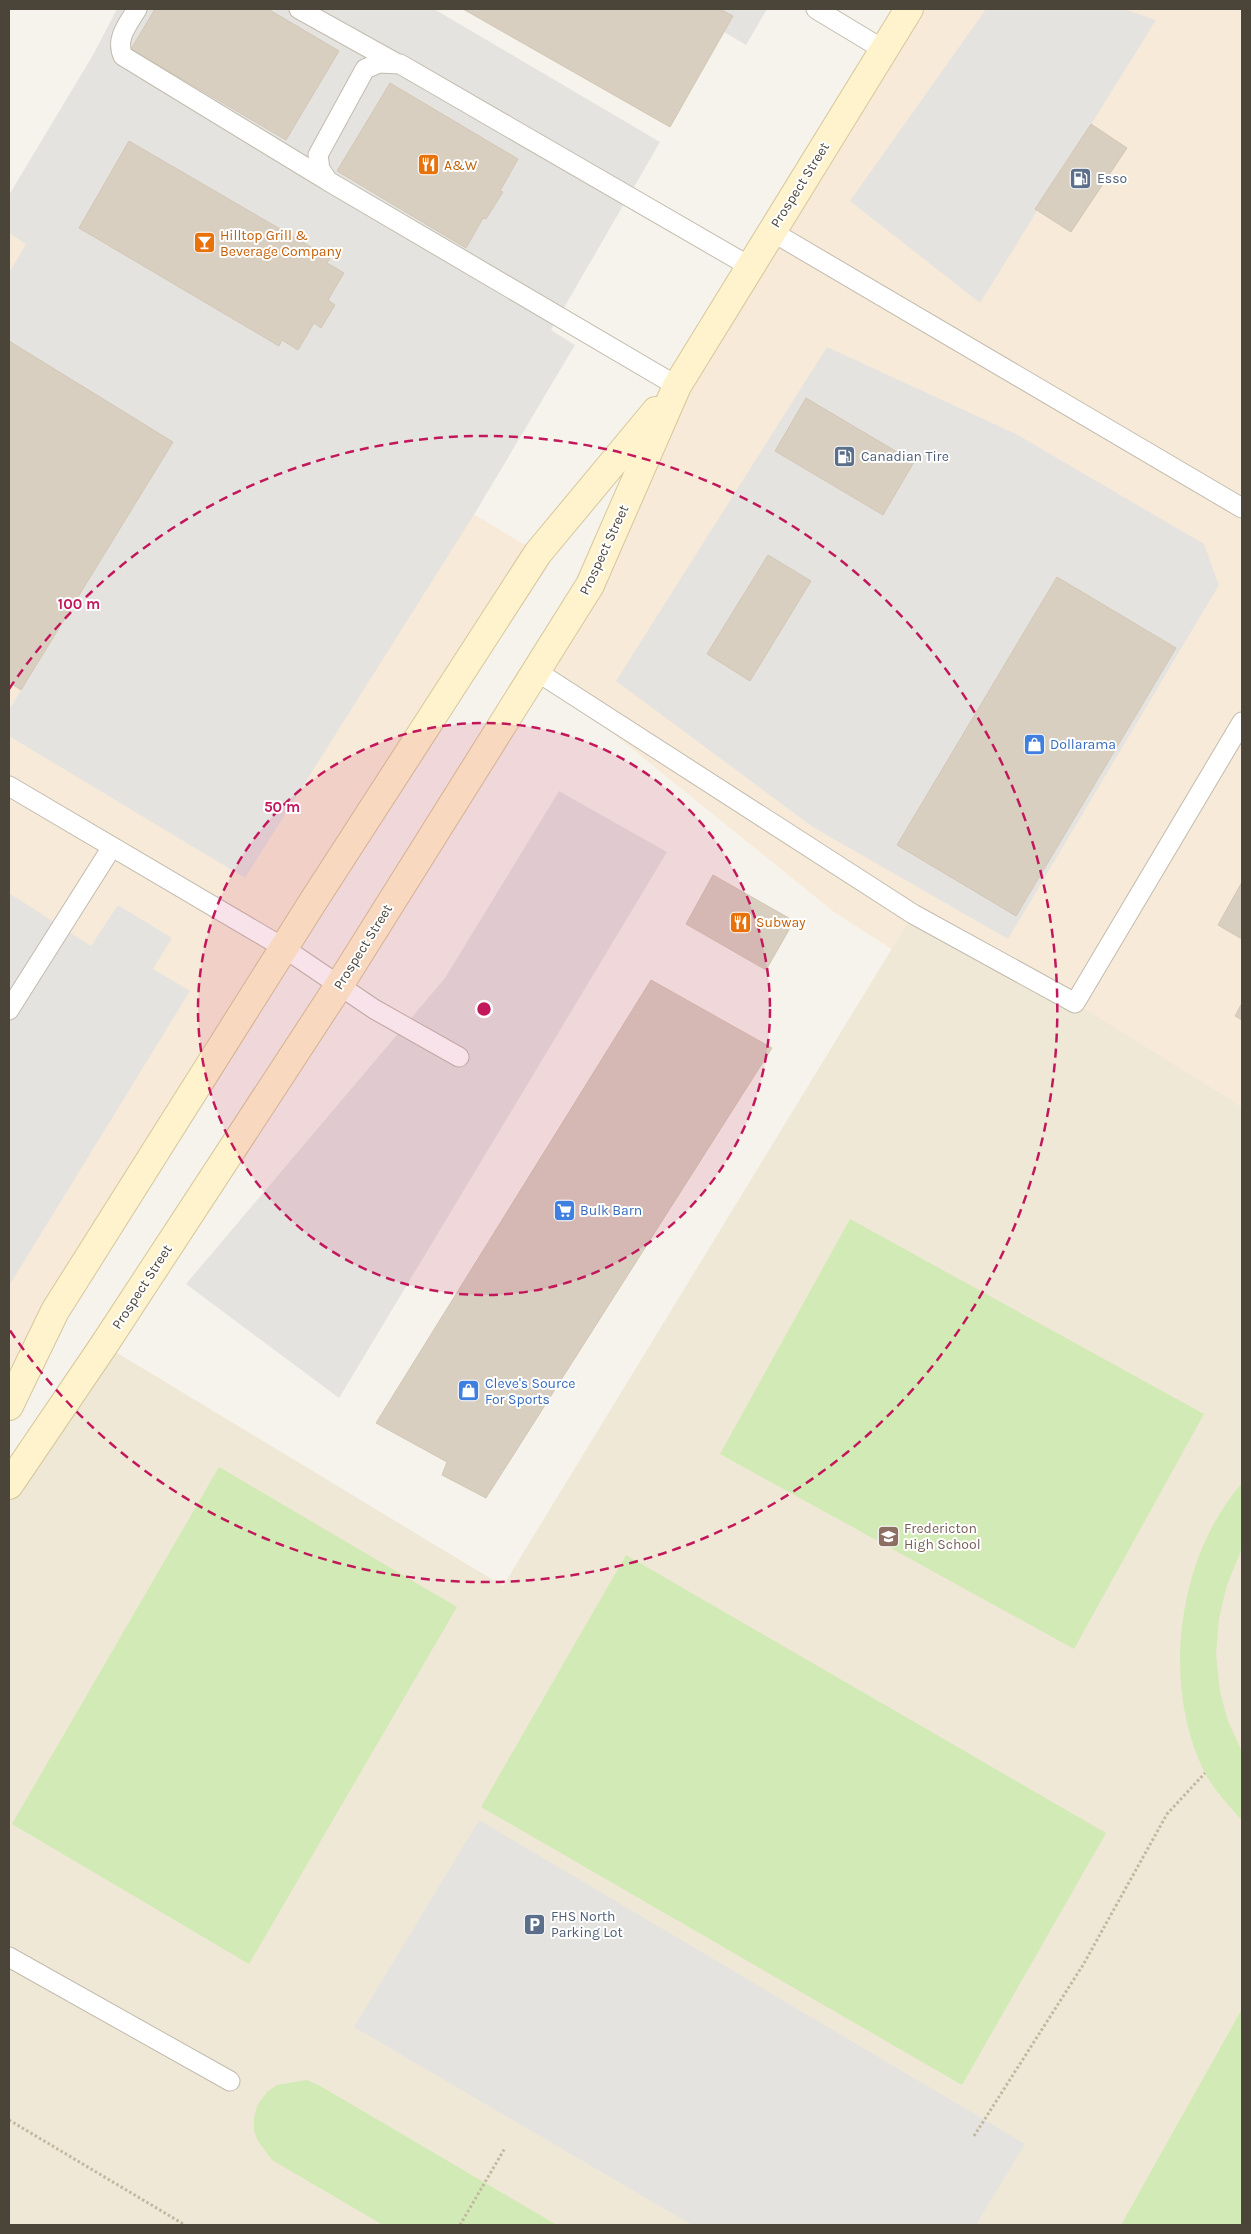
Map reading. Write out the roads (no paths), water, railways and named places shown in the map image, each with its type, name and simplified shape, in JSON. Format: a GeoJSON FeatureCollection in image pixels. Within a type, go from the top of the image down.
{"type":"FeatureCollection","features":[{"type":"Feature","properties":{"kind":"main road","name":"Prospect Street"},"geometry":{"type":"LineString","coordinates":[[9,1485],[104,1345],[340,984],[590,585],[676,386],[884,50],[913,12]]}},
{"type":"Feature","properties":{"kind":"main road","name":"Prospect Street"},"geometry":{"type":"LineString","coordinates":[[9,1406],[55,1311],[284,948],[538,553],[676,386]]}},
{"type":"Feature","properties":{"kind":"lane"},"geometry":{"type":"LineString","coordinates":[[137,9],[121,37],[119,48],[123,56],[328,181],[676,386]]}},
{"type":"Feature","properties":{"kind":"lane"},"geometry":{"type":"LineString","coordinates":[[299,9],[400,64],[749,266]]}},
{"type":"Feature","properties":{"kind":"lane"},"geometry":{"type":"LineString","coordinates":[[816,9],[884,50]]}},
{"type":"Feature","properties":{"kind":"lane"},"geometry":{"type":"LineString","coordinates":[[328,181],[320,169],[318,156],[365,69],[379,63],[400,64]]}},
{"type":"Feature","properties":{"kind":"lane"},"geometry":{"type":"LineString","coordinates":[[771,231],[1242,508]]}},
{"type":"Feature","properties":{"kind":"lane"},"geometry":{"type":"LineString","coordinates":[[536,671],[913,914],[1075,1003],[1242,722]]}},
{"type":"Feature","properties":{"kind":"lane"},"geometry":{"type":"LineString","coordinates":[[9,786],[284,948],[340,984],[374,1009],[459,1057]]}},
{"type":"Feature","properties":{"kind":"lane"},"geometry":{"type":"LineString","coordinates":[[9,1010],[112,847]]}},
{"type":"Feature","properties":{"kind":"lane"},"geometry":{"type":"LineString","coordinates":[[9,1957],[230,2081]]}},
{"type":"Feature","properties":{"kind":"place","name":"A&W"},"geometry":{"type":"Point","coordinates":[428,165]}},
{"type":"Feature","properties":{"kind":"place","name":"Esso"},"geometry":{"type":"Point","coordinates":[1081,178]}},
{"type":"Feature","properties":{"kind":"place","name":"Hilltop Grill & Beverage Company"},"geometry":{"type":"Point","coordinates":[204,243]}},
{"type":"Feature","properties":{"kind":"place","name":"Canadian Tire"},"geometry":{"type":"Point","coordinates":[845,456]}},
{"type":"Feature","properties":{"kind":"place","name":"Dollarama"},"geometry":{"type":"Point","coordinates":[1034,744]}},
{"type":"Feature","properties":{"kind":"place","name":"Subway"},"geometry":{"type":"Point","coordinates":[740,922]}},
{"type":"Feature","properties":{"kind":"place","name":"Bulk Barn"},"geometry":{"type":"Point","coordinates":[564,1210]}},
{"type":"Feature","properties":{"kind":"place","name":"Cleve's Source For Sports"},"geometry":{"type":"Point","coordinates":[469,1391]}},
{"type":"Feature","properties":{"kind":"place","name":"Fredericton High School"},"geometry":{"type":"Point","coordinates":[888,1536]}},
{"type":"Feature","properties":{"kind":"place","name":"FHS North Parking Lot"},"geometry":{"type":"Point","coordinates":[535,1924]}}]}
